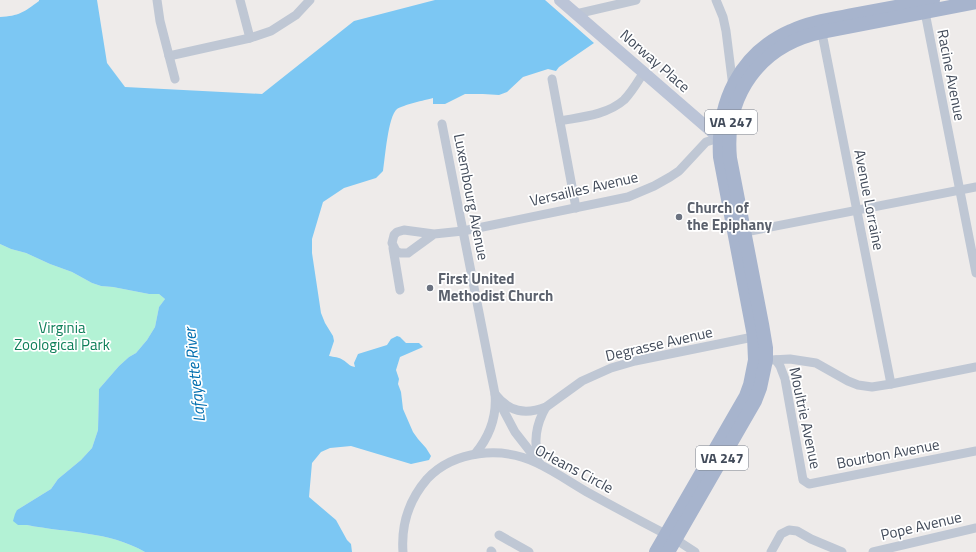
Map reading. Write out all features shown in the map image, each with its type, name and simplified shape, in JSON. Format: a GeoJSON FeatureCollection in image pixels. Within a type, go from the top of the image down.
{"type":"FeatureCollection","features":[{"type":"Feature","properties":{"kind":"main road","name":"VA 247"},"geometry":{"type":"LineString","coordinates":[[656,552],[671,536],[746,396],[750,385],[765,360],[739,233],[720,157],[724,142],[724,108],[736,90],[748,63],[760,50],[792,30],[821,27],[926,3],[976,2]]}},
{"type":"Feature","properties":{"kind":"main road","name":"VA 247"},"geometry":{"type":"LineString","coordinates":[[668,552],[671,536]]}},
{"type":"Feature","properties":{"kind":"street"},"geometry":{"type":"LineString","coordinates":[[157,0],[160,21],[175,79]]}},
{"type":"Feature","properties":{"kind":"street"},"geometry":{"type":"LineString","coordinates":[[240,0],[250,38]]}},
{"type":"Feature","properties":{"kind":"street"},"geometry":{"type":"LineString","coordinates":[[169,56],[250,38],[271,31],[296,15],[310,0]]}},
{"type":"Feature","properties":{"kind":"street","name":"Norway Place"},"geometry":{"type":"LineString","coordinates":[[560,0],[724,142]]}},
{"type":"Feature","properties":{"kind":"street"},"geometry":{"type":"LineString","coordinates":[[576,14],[636,0]]}},
{"type":"Feature","properties":{"kind":"street"},"geometry":{"type":"LineString","coordinates":[[716,0],[723,17],[736,90]]}},
{"type":"Feature","properties":{"kind":"street","name":"Racine Avenue"},"geometry":{"type":"LineString","coordinates":[[926,3],[976,273]]}},
{"type":"Feature","properties":{"kind":"street","name":"Avenue Lorraine"},"geometry":{"type":"LineString","coordinates":[[821,27],[891,384]]}},
{"type":"Feature","properties":{"kind":"street"},"geometry":{"type":"LineString","coordinates":[[560,121],[600,113],[612,108],[625,98],[644,72]]}},
{"type":"Feature","properties":{"kind":"street"},"geometry":{"type":"LineString","coordinates":[[552,79],[576,208]]}},
{"type":"Feature","properties":{"kind":"street","name":"Luxembourg Avenue"},"geometry":{"type":"LineString","coordinates":[[442,124],[495,394],[495,410],[492,426],[487,437],[475,454]]}},
{"type":"Feature","properties":{"kind":"street","name":"Versailles Avenue"},"geometry":{"type":"LineString","coordinates":[[393,248],[392,239],[394,235],[401,230],[434,234],[463,231],[628,197],[654,186],[679,171],[706,142],[724,142]]}},
{"type":"Feature","properties":{"kind":"street"},"geometry":{"type":"LineString","coordinates":[[739,233],[976,187]]}},
{"type":"Feature","properties":{"kind":"street"},"geometry":{"type":"LineString","coordinates":[[393,248],[400,253],[408,253],[434,234]]}},
{"type":"Feature","properties":{"kind":"street"},"geometry":{"type":"LineString","coordinates":[[393,248],[400,290]]}},
{"type":"Feature","properties":{"kind":"street","name":"Degrasse Avenue"},"geometry":{"type":"LineString","coordinates":[[495,394],[500,400],[514,409],[530,411],[546,407],[582,381],[611,368],[635,361],[759,335]]}},
{"type":"Feature","properties":{"kind":"street"},"geometry":{"type":"LineString","coordinates":[[765,360],[790,359],[816,363],[848,381],[858,385],[876,387],[976,367]]}},
{"type":"Feature","properties":{"kind":"street","name":"Moultrie Avenue"},"geometry":{"type":"LineString","coordinates":[[765,360],[780,366],[784,379],[803,480],[806,483]]}},
{"type":"Feature","properties":{"kind":"street","name":"Luxembourg Avenue"},"geometry":{"type":"LineString","coordinates":[[495,394],[515,432],[540,465]]}},
{"type":"Feature","properties":{"kind":"street"},"geometry":{"type":"LineString","coordinates":[[540,465],[536,444],[536,433],[541,416],[546,407]]}},
{"type":"Feature","properties":{"kind":"street","name":"Bourbon Avenue"},"geometry":{"type":"LineString","coordinates":[[806,483],[809,484],[976,451]]}},
{"type":"Feature","properties":{"kind":"street","name":"Orleans Circle"},"geometry":{"type":"LineString","coordinates":[[403,552],[403,530],[406,516],[411,504],[423,484],[430,476],[457,459],[475,454],[490,453],[505,454],[522,458],[540,465],[671,536],[695,552]]}},
{"type":"Feature","properties":{"kind":"street","name":"Pope Avenue"},"geometry":{"type":"LineString","coordinates":[[873,552],[976,528]]}},
{"type":"Feature","properties":{"kind":"street"},"geometry":{"type":"LineString","coordinates":[[771,552],[781,534],[789,530],[797,531],[811,539],[842,552]]}},
{"type":"Feature","properties":{"kind":"street"},"geometry":{"type":"LineString","coordinates":[[500,536],[529,552]]}},
{"type":"Feature","properties":{"kind":"green space","name":"Virginia Zoological Park"},"geometry":{"type":"Polygon","coordinates":[[[0,244],[72,272],[92,283],[101,286],[149,294],[159,294],[165,299],[159,307],[155,327],[147,340],[136,353],[119,366],[99,389],[98,430],[92,448],[81,460],[58,479],[51,489],[17,510],[18,525],[102,536],[131,545],[145,552],[0,552],[0,244]]]}},
{"type":"Feature","properties":{"kind":"water","name":"Lafayette River"},"geometry":{"type":"Polygon","coordinates":[[[39,0],[97,0],[107,63],[125,87],[262,94],[354,21],[435,0],[545,0],[594,43],[559,67],[556,71],[548,69],[523,77],[507,92],[499,95],[465,94],[445,104],[433,104],[433,98],[400,107],[394,113],[391,120],[383,171],[376,178],[344,188],[323,202],[312,239],[312,253],[321,313],[334,341],[329,356],[340,358],[355,367],[354,363],[358,354],[387,345],[391,339],[397,336],[406,343],[419,343],[423,347],[400,357],[396,370],[399,379],[398,384],[401,392],[403,409],[413,432],[431,456],[429,460],[411,464],[351,446],[330,448],[321,452],[312,463],[309,497],[336,520],[347,540],[351,544],[352,552],[145,552],[131,545],[102,536],[18,525],[13,521],[17,510],[51,489],[58,479],[81,460],[92,448],[98,430],[99,389],[119,366],[136,353],[147,340],[155,327],[159,307],[165,299],[159,294],[149,294],[101,286],[92,283],[72,272],[0,244],[0,17],[12,16],[21,13],[39,0]]]}},
{"type":"Feature","properties":{"kind":"place","name":"Church of the Epiphany"},"geometry":{"type":"Point","coordinates":[679,217]}},
{"type":"Feature","properties":{"kind":"place","name":"First United Methodist Church"},"geometry":{"type":"Point","coordinates":[430,288]}}]}
